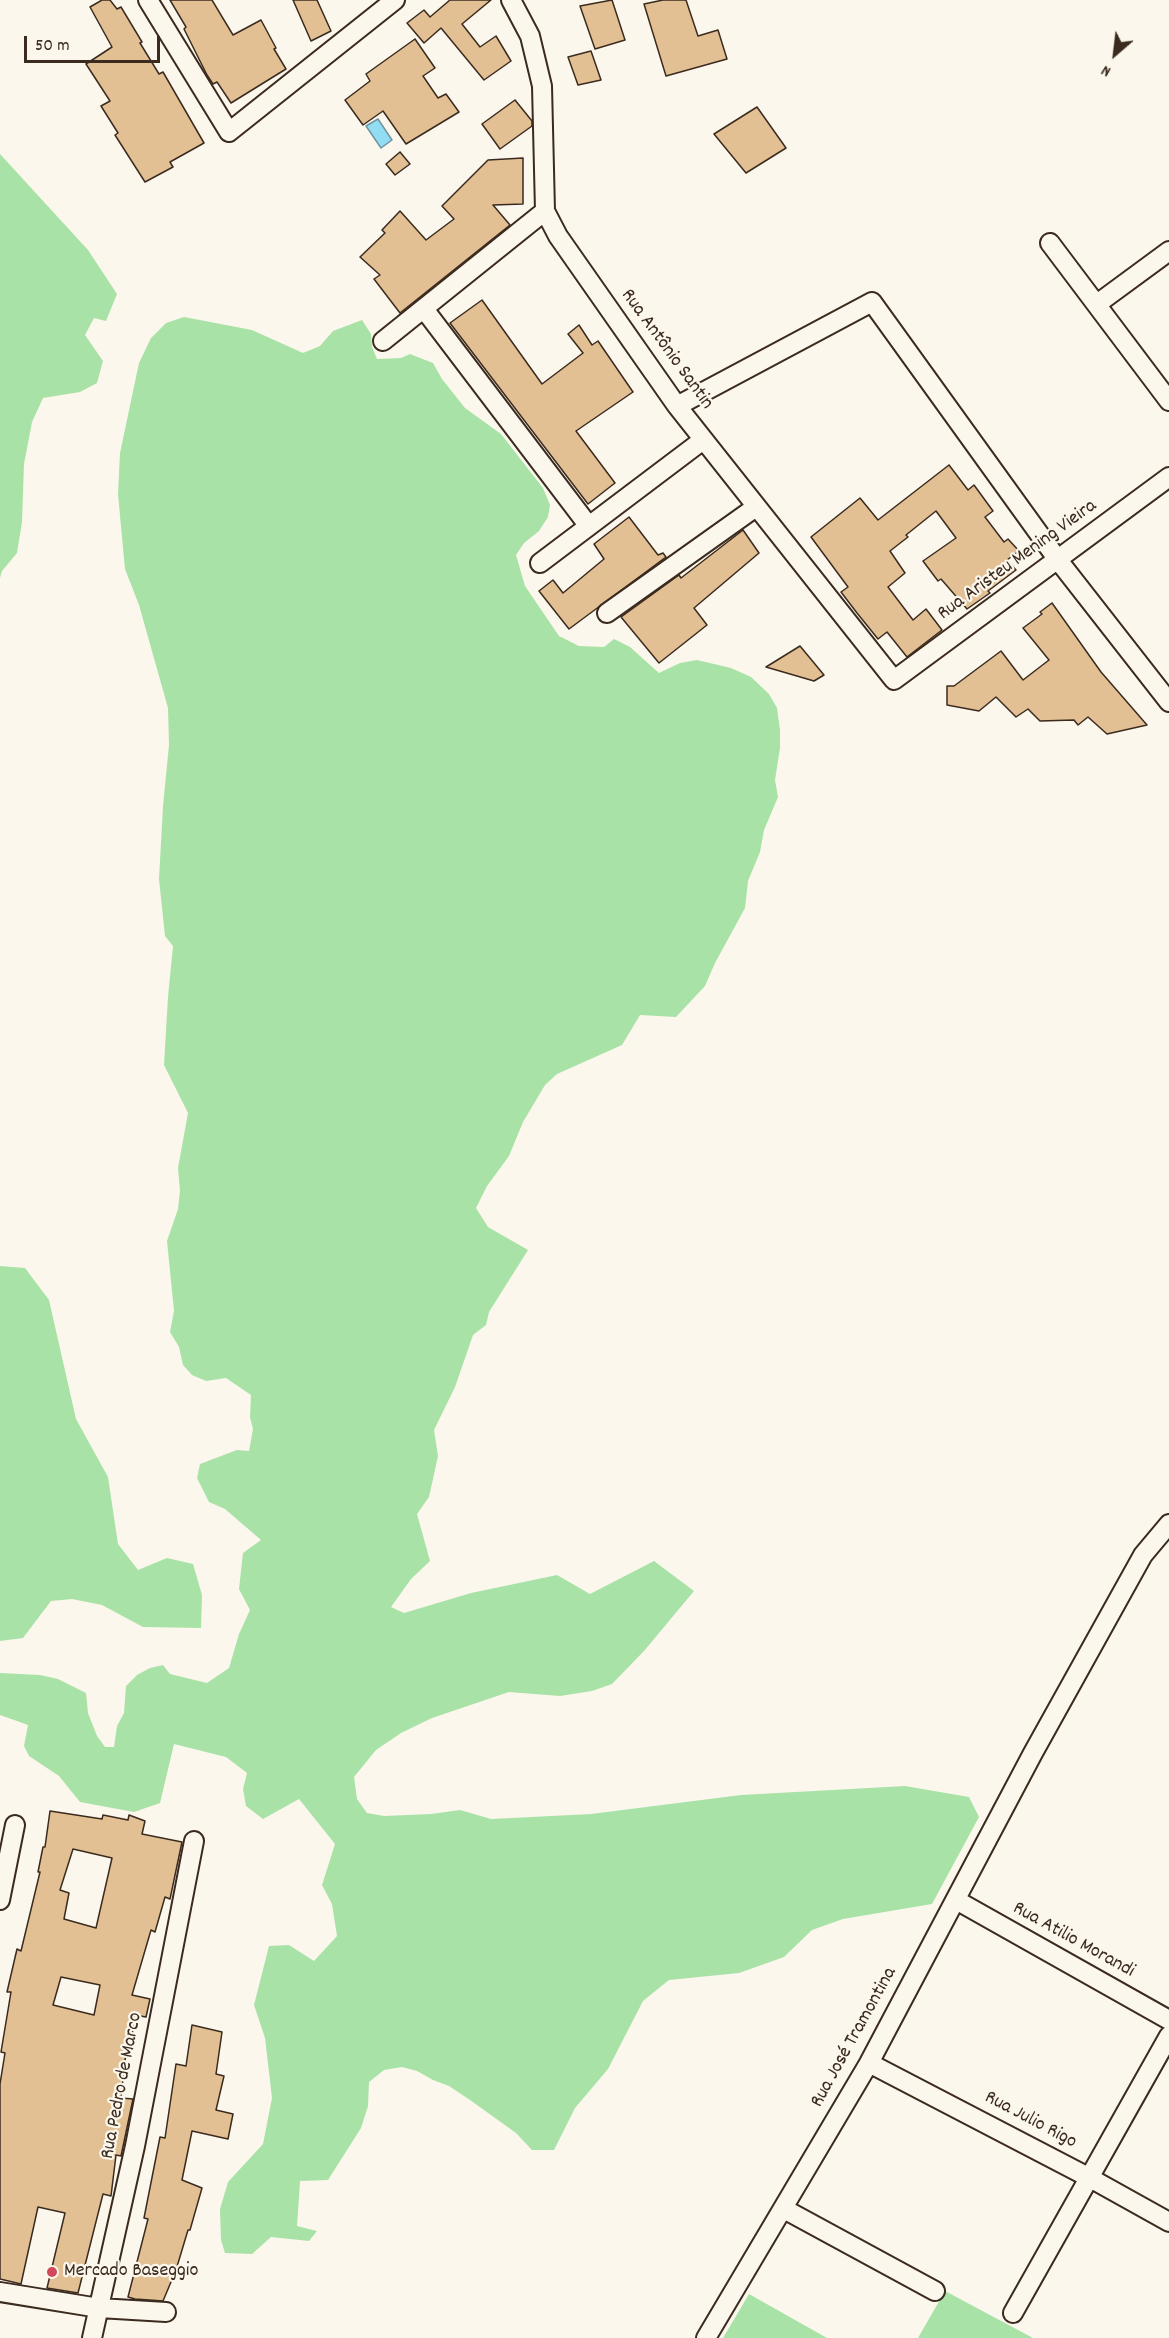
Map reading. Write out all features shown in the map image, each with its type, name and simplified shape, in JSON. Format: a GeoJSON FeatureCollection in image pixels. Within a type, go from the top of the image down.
{"type":"FeatureCollection","features":[{"type":"Feature","properties":{"kind":"street"},"geometry":{"type":"LineString","coordinates":[[148,0],[229,132],[395,0]]}},
{"type":"Feature","properties":{"kind":"street","name":"Rua Antônio Santin"},"geometry":{"type":"LineString","coordinates":[[511,0],[530,36],[542,86],[545,212],[558,236],[677,406],[894,680]]}},
{"type":"Feature","properties":{"kind":"street"},"geometry":{"type":"LineString","coordinates":[[383,341],[545,212]]}},
{"type":"Feature","properties":{"kind":"street"},"geometry":{"type":"LineString","coordinates":[[1050,243],[1169,401]]}},
{"type":"Feature","properties":{"kind":"street"},"geometry":{"type":"LineString","coordinates":[[1097,304],[1169,250]]}},
{"type":"Feature","properties":{"kind":"street"},"geometry":{"type":"LineString","coordinates":[[677,406],[872,302],[1058,560],[1169,702]]}},
{"type":"Feature","properties":{"kind":"street"},"geometry":{"type":"LineString","coordinates":[[424,309],[588,525]]}},
{"type":"Feature","properties":{"kind":"street"},"geometry":{"type":"LineString","coordinates":[[540,563],[703,440]]}},
{"type":"Feature","properties":{"kind":"street","name":"Rua Aristeu Mening Vieira"},"geometry":{"type":"LineString","coordinates":[[894,680],[1169,477]]}},
{"type":"Feature","properties":{"kind":"street"},"geometry":{"type":"LineString","coordinates":[[607,613],[756,507]]}},
{"type":"Feature","properties":{"kind":"street","name":"Rua José Tramontina"},"geometry":{"type":"LineString","coordinates":[[706,2338],[869,2063],[1033,1753],[1143,1556],[1169,1524]]}},
{"type":"Feature","properties":{"kind":"street"},"geometry":{"type":"LineString","coordinates":[[0,1900],[15,1825]]}},
{"type":"Feature","properties":{"kind":"street","name":"Rua Pedro de Marco"},"geometry":{"type":"LineString","coordinates":[[92,2338],[135,2146],[194,1841]]}},
{"type":"Feature","properties":{"kind":"street","name":"Rua Atilio Morandi"},"geometry":{"type":"LineString","coordinates":[[956,1900],[1169,2020]]}},
{"type":"Feature","properties":{"kind":"street"},"geometry":{"type":"LineString","coordinates":[[1013,2313],[1169,2036]]}},
{"type":"Feature","properties":{"kind":"street","name":"Rua Julio Rigo"},"geometry":{"type":"LineString","coordinates":[[869,2063],[1090,2178],[1169,2222]]}},
{"type":"Feature","properties":{"kind":"street"},"geometry":{"type":"LineString","coordinates":[[784,2209],[935,2291]]}},
{"type":"Feature","properties":{"kind":"street"},"geometry":{"type":"LineString","coordinates":[[0,2292],[99,2308],[166,2312]]}},
{"type":"Feature","properties":{"kind":"green space"},"geometry":{"type":"Polygon","coordinates":[[[0,154],[88,250],[117,294],[106,321],[94,318],[85,335],[103,361],[97,383],[80,392],[43,398],[32,422],[24,464],[22,522],[17,553],[2,571],[0,578],[0,154]]]}},
{"type":"Feature","properties":{"kind":"green space"},"geometry":{"type":"Polygon","coordinates":[[[184,317],[252,330],[303,353],[320,346],[333,331],[362,320],[371,334],[372,347],[377,359],[401,358],[410,354],[433,363],[442,379],[465,408],[501,434],[543,488],[550,505],[548,517],[539,531],[524,543],[516,555],[525,586],[559,636],[579,646],[604,647],[614,639],[630,647],[659,673],[680,663],[697,660],[731,668],[751,677],[769,694],[777,708],[780,730],[775,780],[778,797],[764,830],[760,852],[748,881],[745,908],[705,986],[676,1017],[640,1015],[622,1045],[557,1074],[545,1085],[523,1122],[509,1156],[487,1186],[476,1208],[488,1227],[528,1250],[489,1312],[486,1325],[473,1335],[455,1387],[434,1430],[438,1456],[429,1497],[417,1514],[430,1561],[411,1579],[391,1607],[404,1613],[471,1593],[557,1575],[590,1594],[654,1561],[694,1591],[644,1651],[612,1684],[592,1691],[560,1696],[509,1692],[432,1718],[401,1733],[376,1750],[354,1777],[357,1799],[367,1813],[384,1816],[460,1810],[491,1819],[591,1814],[741,1795],[905,1786],[969,1797],[979,1817],[932,1904],[843,1919],[812,1930],[784,1957],[739,1973],[669,1980],[643,2001],[608,2069],[575,2108],[554,2150],[532,2150],[516,2133],[449,2086],[417,2071],[402,2067],[384,2070],[369,2082],[368,2106],[361,2128],[328,2180],[300,2181],[297,2226],[317,2231],[309,2241],[271,2237],[252,2254],[225,2253],[221,2240],[220,2209],[228,2182],[263,2144],[272,2098],[265,2038],[254,2005],[269,1946],[289,1945],[314,1961],[337,1936],[332,1904],[322,1885],[335,1844],[299,1799],[263,1819],[246,1806],[243,1789],[247,1773],[226,1757],[174,1744],[160,1803],[134,1812],[80,1802],[59,1776],[29,1756],[24,1746],[28,1725],[0,1715],[0,1673],[40,1675],[58,1679],[86,1693],[88,1713],[97,1736],[105,1747],[114,1747],[117,1726],[124,1713],[126,1686],[137,1675],[150,1668],[163,1665],[170,1674],[207,1683],[229,1668],[239,1634],[250,1610],[239,1589],[243,1553],[261,1540],[225,1509],[209,1502],[197,1478],[200,1464],[237,1450],[249,1451],[253,1429],[250,1417],[251,1395],[226,1378],[206,1381],[192,1375],[183,1365],[179,1347],[170,1332],[174,1311],[167,1241],[178,1209],[180,1191],[178,1168],[188,1113],[164,1065],[173,946],[165,936],[159,879],[169,745],[168,708],[139,605],[125,569],[118,494],[120,453],[139,363],[151,338],[166,323],[184,317]]]}},
{"type":"Feature","properties":{"kind":"green space"},"geometry":{"type":"Polygon","coordinates":[[[0,1266],[25,1268],[49,1300],[76,1419],[108,1477],[118,1544],[138,1570],[167,1558],[193,1564],[202,1595],[201,1628],[143,1627],[102,1605],[72,1599],[51,1601],[23,1638],[0,1641],[0,1266]]]}},
{"type":"Feature","properties":{"kind":"green space"},"geometry":{"type":"Polygon","coordinates":[[[945,2291],[1033,2338],[918,2338],[945,2291]]]}},
{"type":"Feature","properties":{"kind":"green space"},"geometry":{"type":"Polygon","coordinates":[[[749,2294],[827,2338],[723,2338],[749,2294]]]}},
{"type":"Feature","properties":{"kind":"water"},"geometry":{"type":"Polygon","coordinates":[[[378,119],[392,140],[381,148],[366,126],[378,119]]]}},
{"type":"Feature","properties":{"kind":"building"},"geometry":{"type":"Polygon","coordinates":[[[102,0],[110,0],[117,9],[121,7],[142,42],[140,43],[159,74],[163,72],[204,143],[170,162],[173,167],[145,182],[115,135],[118,133],[101,106],[110,101],[86,64],[112,47],[90,7],[102,0]]]}},
{"type":"Feature","properties":{"kind":"building"},"geometry":{"type":"Polygon","coordinates":[[[170,0],[212,0],[233,35],[261,20],[286,69],[231,103],[217,82],[213,84],[207,75],[184,29],[186,27],[170,0]]]}},
{"type":"Feature","properties":{"kind":"building"},"geometry":{"type":"Polygon","coordinates":[[[293,0],[317,0],[331,31],[311,41],[293,0]]]}},
{"type":"Feature","properties":{"kind":"building"},"geometry":{"type":"Polygon","coordinates":[[[450,0],[491,0],[462,24],[480,47],[496,36],[511,61],[484,80],[441,28],[424,43],[407,23],[424,10],[430,17],[450,0]]]}},
{"type":"Feature","properties":{"kind":"building"},"geometry":{"type":"Polygon","coordinates":[[[612,0],[625,40],[595,49],[580,6],[612,0]]]}},
{"type":"Feature","properties":{"kind":"building"},"geometry":{"type":"Polygon","coordinates":[[[663,0],[686,0],[698,36],[718,30],[727,59],[666,76],[644,4],[663,0]]]}},
{"type":"Feature","properties":{"kind":"building"},"geometry":{"type":"Polygon","coordinates":[[[415,39],[435,68],[423,76],[438,98],[446,94],[459,112],[406,144],[383,111],[363,125],[345,100],[370,81],[366,74],[415,39]]]}},
{"type":"Feature","properties":{"kind":"building"},"geometry":{"type":"Polygon","coordinates":[[[591,51],[601,80],[578,85],[568,57],[591,51]]]}},
{"type":"Feature","properties":{"kind":"building"},"geometry":{"type":"Polygon","coordinates":[[[515,100],[532,121],[532,126],[500,149],[482,124],[515,100]]]}},
{"type":"Feature","properties":{"kind":"building"},"geometry":{"type":"Polygon","coordinates":[[[757,107],[786,148],[746,173],[714,134],[757,107]]]}},
{"type":"Feature","properties":{"kind":"building"},"geometry":{"type":"Polygon","coordinates":[[[400,152],[410,164],[395,175],[386,164],[400,152]]]}},
{"type":"Feature","properties":{"kind":"building"},"geometry":{"type":"Polygon","coordinates":[[[523,158],[523,204],[493,205],[510,225],[400,313],[374,279],[380,275],[360,257],[385,233],[382,230],[400,211],[426,240],[454,219],[442,206],[488,160],[523,158]]]}},
{"type":"Feature","properties":{"kind":"building"},"geometry":{"type":"Polygon","coordinates":[[[482,300],[542,384],[583,353],[568,334],[579,325],[592,345],[598,341],[633,392],[576,431],[615,483],[588,504],[450,323],[482,300]]]}},
{"type":"Feature","properties":{"kind":"building"},"geometry":{"type":"Polygon","coordinates":[[[949,465],[968,490],[974,485],[993,511],[985,517],[1004,542],[1008,539],[1019,551],[1007,560],[1016,570],[988,591],[990,593],[967,609],[941,579],[938,581],[923,561],[956,538],[936,511],[890,551],[905,573],[888,587],[913,620],[926,609],[942,630],[907,657],[887,632],[878,639],[857,613],[841,592],[848,587],[811,537],[860,498],[878,520],[949,465]]]}},
{"type":"Feature","properties":{"kind":"building"},"geometry":{"type":"Polygon","coordinates":[[[629,517],[658,555],[663,553],[666,557],[569,629],[539,591],[553,580],[563,593],[604,559],[594,544],[629,517]]]}},
{"type":"Feature","properties":{"kind":"building"},"geometry":{"type":"Polygon","coordinates":[[[743,530],[759,553],[694,608],[707,625],[659,663],[621,617],[679,575],[681,578],[743,530]]]}},
{"type":"Feature","properties":{"kind":"building"},"geometry":{"type":"Polygon","coordinates":[[[1052,603],[1101,672],[1147,725],[1107,734],[1088,717],[1078,725],[1074,720],[1040,721],[1028,709],[1016,717],[996,697],[979,711],[947,705],[947,686],[954,686],[1001,651],[1023,680],[1049,660],[1023,628],[1042,614],[1040,612],[1052,603]]]}},
{"type":"Feature","properties":{"kind":"building"},"geometry":{"type":"Polygon","coordinates":[[[800,646],[824,675],[814,681],[766,667],[800,646]]]}},
{"type":"Feature","properties":{"kind":"building"},"geometry":{"type":"Polygon","coordinates":[[[50,1811],[102,1819],[103,1815],[128,1820],[129,1815],[145,1821],[142,1834],[182,1842],[170,1899],[165,1897],[155,1932],[151,1930],[132,1995],[150,1999],[146,2017],[135,2015],[132,2037],[130,2036],[125,2060],[121,2098],[133,2099],[121,2156],[116,2155],[111,2196],[103,2194],[78,2293],[47,2288],[65,2213],[38,2207],[21,2284],[0,2279],[0,2084],[5,2053],[1,2052],[11,1992],[7,1992],[17,1949],[21,1951],[40,1872],[38,1872],[43,1847],[45,1847],[50,1811]],[[73,1849],[60,1890],[69,1893],[64,1919],[96,1928],[112,1858],[73,1849]],[[61,1977],[53,2005],[94,2015],[100,1985],[61,1977]]]}},
{"type":"Feature","properties":{"kind":"building"},"geometry":{"type":"Polygon","coordinates":[[[192,2025],[222,2032],[216,2074],[224,2076],[216,2110],[233,2114],[228,2139],[192,2131],[182,2180],[202,2188],[190,2230],[188,2230],[176,2270],[163,2301],[135,2299],[128,2297],[148,2219],[144,2218],[160,2137],[165,2138],[176,2064],[186,2066],[192,2025]]]}},
{"type":"Feature","properties":{"kind":"place","name":"Mercado Baseggio"},"geometry":{"type":"Point","coordinates":[52,2272]}}]}
